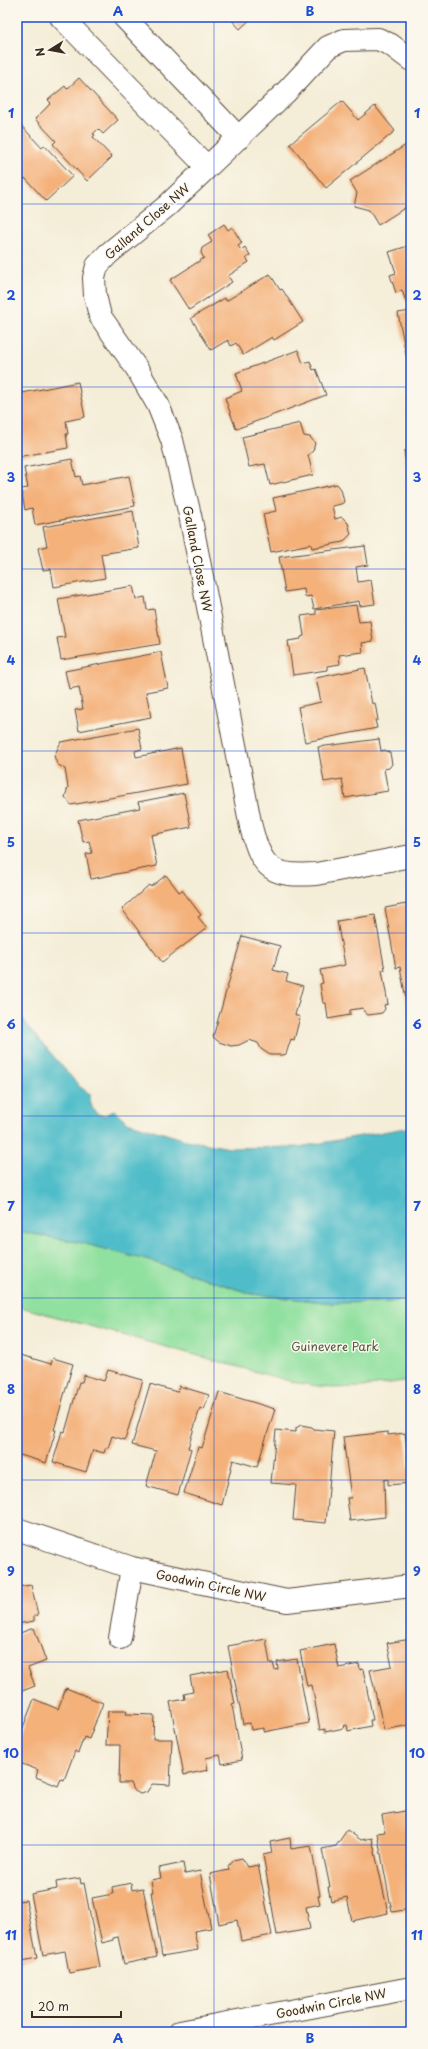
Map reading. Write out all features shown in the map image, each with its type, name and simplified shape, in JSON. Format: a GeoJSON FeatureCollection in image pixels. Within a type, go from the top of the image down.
{"type":"FeatureCollection","features":[{"type":"Feature","properties":{"kind":"street"},"geometry":{"type":"LineString","coordinates":[[61,17],[207,167]]}},
{"type":"Feature","properties":{"kind":"street"},"geometry":{"type":"LineString","coordinates":[[124,17],[239,138]]}},
{"type":"Feature","properties":{"kind":"street","name":"Galland Close NW"},"geometry":{"type":"LineString","coordinates":[[411,60],[391,45],[378,39],[344,40],[328,47],[286,92],[168,205],[108,254],[97,266],[94,278],[95,295],[100,316],[137,369],[154,399],[172,440],[190,515],[255,844],[262,859],[271,870],[286,874],[316,874],[411,856]]}},
{"type":"Feature","properties":{"kind":"street","name":"Goodwin Circle NW"},"geometry":{"type":"LineString","coordinates":[[17,1530],[132,1568],[287,1601],[411,1586]]}},
{"type":"Feature","properties":{"kind":"street"},"geometry":{"type":"LineString","coordinates":[[120,1638],[132,1568]]}},
{"type":"Feature","properties":{"kind":"street","name":"Goodwin Circle NW"},"geometry":{"type":"LineString","coordinates":[[180,2032],[411,1988]]}},
{"type":"Feature","properties":{"kind":"green space","name":"Guinevere Park"},"geometry":{"type":"Polygon","coordinates":[[[17,1231],[82,1243],[150,1261],[252,1294],[333,1303],[390,1302],[411,1298],[411,1380],[362,1387],[332,1388],[297,1383],[17,1306],[17,1231]]]}},
{"type":"Feature","properties":{"kind":"water"},"geometry":{"type":"Polygon","coordinates":[[[17,1009],[29,1028],[80,1087],[90,1094],[92,1108],[100,1115],[104,1116],[114,1110],[127,1122],[186,1140],[230,1148],[299,1147],[411,1127],[411,1298],[390,1302],[333,1303],[252,1294],[150,1261],[82,1243],[17,1231],[17,1009]]]}},
{"type":"Feature","properties":{"kind":"building"},"geometry":{"type":"Polygon","coordinates":[[[229,17],[253,17],[240,29],[229,17]]]}},
{"type":"Feature","properties":{"kind":"building"},"geometry":{"type":"Polygon","coordinates":[[[79,78],[118,120],[103,134],[98,129],[93,134],[95,135],[93,137],[112,157],[87,181],[53,144],[56,141],[35,119],[51,103],[48,100],[65,86],[67,89],[79,78]]]}},
{"type":"Feature","properties":{"kind":"building"},"geometry":{"type":"Polygon","coordinates":[[[342,101],[358,120],[375,106],[395,131],[326,188],[290,144],[342,101]]]}},
{"type":"Feature","properties":{"kind":"building"},"geometry":{"type":"Polygon","coordinates":[[[17,121],[42,148],[44,145],[73,176],[46,201],[25,178],[17,185],[17,121]]]}},
{"type":"Feature","properties":{"kind":"building"},"geometry":{"type":"Polygon","coordinates":[[[409,143],[411,147],[411,204],[378,225],[369,210],[354,206],[357,193],[350,181],[409,143]]]}},
{"type":"Feature","properties":{"kind":"building"},"geometry":{"type":"Polygon","coordinates":[[[224,224],[228,230],[232,227],[242,243],[238,246],[241,250],[245,247],[250,256],[246,258],[249,262],[228,276],[232,282],[189,310],[170,280],[204,258],[201,253],[202,248],[212,242],[208,235],[224,224]]]}},
{"type":"Feature","properties":{"kind":"building"},"geometry":{"type":"Polygon","coordinates":[[[411,245],[411,300],[406,302],[402,290],[396,293],[390,275],[396,273],[389,252],[411,245]]]}},
{"type":"Feature","properties":{"kind":"building"},"geometry":{"type":"Polygon","coordinates":[[[270,274],[280,290],[282,289],[303,322],[274,340],[272,337],[243,355],[236,343],[231,346],[228,340],[211,350],[191,318],[225,298],[226,301],[270,274]]]}},
{"type":"Feature","properties":{"kind":"building"},"geometry":{"type":"Polygon","coordinates":[[[411,311],[411,370],[409,370],[398,313],[411,311]]]}},
{"type":"Feature","properties":{"kind":"building"},"geometry":{"type":"Polygon","coordinates":[[[298,350],[303,363],[310,361],[313,370],[316,369],[326,395],[236,429],[225,398],[242,391],[236,373],[298,350]]]}},
{"type":"Feature","properties":{"kind":"building"},"geometry":{"type":"Polygon","coordinates":[[[78,382],[85,417],[66,421],[68,448],[17,457],[17,394],[78,382]]]}},
{"type":"Feature","properties":{"kind":"building"},"geometry":{"type":"Polygon","coordinates":[[[300,423],[304,436],[310,437],[315,443],[313,451],[308,455],[313,475],[270,485],[265,464],[249,467],[242,437],[300,423]]]}},
{"type":"Feature","properties":{"kind":"building"},"geometry":{"type":"Polygon","coordinates":[[[411,450],[411,476],[409,477],[404,451],[411,450]]]}},
{"type":"Feature","properties":{"kind":"building"},"geometry":{"type":"Polygon","coordinates":[[[72,459],[76,477],[80,476],[82,485],[129,476],[135,506],[35,525],[32,508],[25,510],[21,489],[28,488],[24,468],[72,459]]]}},
{"type":"Feature","properties":{"kind":"building"},"geometry":{"type":"Polygon","coordinates":[[[337,484],[341,489],[344,502],[332,506],[335,519],[342,517],[348,523],[351,534],[343,542],[312,548],[311,544],[271,552],[263,514],[276,511],[273,498],[337,484]]]}},
{"type":"Feature","properties":{"kind":"building"},"geometry":{"type":"Polygon","coordinates":[[[133,511],[139,548],[101,554],[105,578],[54,587],[51,569],[43,570],[38,548],[47,546],[43,527],[133,511]]]}},
{"type":"Feature","properties":{"kind":"building"},"geometry":{"type":"Polygon","coordinates":[[[365,546],[368,565],[356,567],[358,582],[371,580],[375,604],[360,606],[359,601],[314,609],[311,596],[305,597],[304,589],[285,592],[279,557],[365,546]]]}},
{"type":"Feature","properties":{"kind":"building"},"geometry":{"type":"Polygon","coordinates":[[[133,586],[136,599],[145,597],[147,610],[154,609],[160,644],[61,660],[57,638],[65,637],[58,599],[133,586]]]}},
{"type":"Feature","properties":{"kind":"building"},"geometry":{"type":"Polygon","coordinates":[[[356,605],[359,622],[370,621],[373,641],[362,643],[363,652],[339,655],[340,664],[327,666],[327,670],[293,675],[288,641],[301,639],[301,637],[304,636],[301,616],[316,614],[316,610],[356,605]]]}},
{"type":"Feature","properties":{"kind":"building"},"geometry":{"type":"Polygon","coordinates":[[[161,652],[168,688],[146,692],[151,717],[79,731],[75,710],[83,709],[79,687],[69,689],[65,671],[161,652]]]}},
{"type":"Feature","properties":{"kind":"building"},"geometry":{"type":"Polygon","coordinates":[[[365,668],[372,704],[375,703],[378,720],[375,720],[377,728],[305,742],[298,707],[321,702],[316,678],[365,668]]]}},
{"type":"Feature","properties":{"kind":"building"},"geometry":{"type":"Polygon","coordinates":[[[138,728],[142,749],[135,751],[136,757],[181,748],[187,784],[71,805],[65,797],[68,787],[65,769],[57,764],[54,756],[61,742],[138,728]]]}},
{"type":"Feature","properties":{"kind":"building"},"geometry":{"type":"Polygon","coordinates":[[[379,739],[381,751],[385,750],[390,753],[392,764],[389,768],[384,769],[388,791],[345,798],[342,779],[324,782],[318,747],[379,739]]]}},
{"type":"Feature","properties":{"kind":"building"},"geometry":{"type":"Polygon","coordinates":[[[184,793],[191,827],[151,835],[157,866],[91,879],[86,854],[92,853],[89,841],[83,842],[78,820],[140,808],[138,802],[184,793]]]}},
{"type":"Feature","properties":{"kind":"building"},"geometry":{"type":"Polygon","coordinates":[[[166,875],[179,892],[182,890],[201,915],[198,917],[207,928],[162,962],[122,909],[149,885],[151,887],[166,875]]]}},
{"type":"Feature","properties":{"kind":"building"},"geometry":{"type":"Polygon","coordinates":[[[411,903],[410,1021],[400,967],[396,968],[385,908],[411,903]]]}},
{"type":"Feature","properties":{"kind":"building"},"geometry":{"type":"Polygon","coordinates":[[[375,915],[385,970],[382,970],[388,1004],[384,1005],[385,1009],[382,1013],[368,1015],[364,1012],[363,1008],[350,1010],[350,1015],[328,1019],[326,1003],[323,1003],[320,984],[323,983],[320,970],[345,965],[337,921],[375,915]]]}},
{"type":"Feature","properties":{"kind":"building"},"geometry":{"type":"Polygon","coordinates":[[[242,936],[280,946],[273,970],[288,974],[286,981],[303,986],[295,1015],[300,1017],[294,1040],[291,1039],[286,1054],[270,1055],[261,1049],[258,1043],[249,1040],[239,1045],[231,1046],[219,1042],[213,1037],[242,936]]]}},
{"type":"Feature","properties":{"kind":"building"},"geometry":{"type":"Polygon","coordinates":[[[17,1354],[51,1364],[53,1358],[73,1364],[46,1463],[17,1454],[17,1354]]]}},
{"type":"Feature","properties":{"kind":"building"},"geometry":{"type":"Polygon","coordinates":[[[108,1370],[143,1380],[125,1440],[112,1436],[108,1448],[106,1447],[104,1453],[93,1450],[86,1472],[53,1462],[62,1431],[65,1432],[79,1382],[82,1382],[84,1375],[104,1381],[108,1370]]]}},
{"type":"Feature","properties":{"kind":"building"},"geometry":{"type":"Polygon","coordinates":[[[150,1384],[177,1392],[179,1386],[209,1395],[204,1410],[200,1408],[188,1448],[191,1449],[178,1495],[146,1486],[156,1451],[132,1445],[150,1384]]]}},
{"type":"Feature","properties":{"kind":"building"},"geometry":{"type":"Polygon","coordinates":[[[219,1392],[275,1409],[257,1467],[233,1460],[222,1505],[184,1493],[198,1447],[202,1448],[219,1392]]]}},
{"type":"Feature","properties":{"kind":"building"},"geometry":{"type":"Polygon","coordinates":[[[301,1425],[312,1427],[314,1429],[334,1431],[326,1523],[293,1520],[296,1485],[271,1483],[276,1430],[296,1432],[296,1428],[301,1425]]]}},
{"type":"Feature","properties":{"kind":"building"},"geometry":{"type":"Polygon","coordinates":[[[388,1432],[388,1435],[405,1433],[411,1483],[388,1485],[388,1479],[384,1480],[385,1517],[350,1521],[347,1498],[351,1498],[343,1437],[388,1432]]]}},
{"type":"Feature","properties":{"kind":"building"},"geometry":{"type":"Polygon","coordinates":[[[31,1585],[38,1615],[34,1616],[34,1621],[17,1624],[17,1587],[31,1585]]]}},
{"type":"Feature","properties":{"kind":"building"},"geometry":{"type":"Polygon","coordinates":[[[34,1628],[46,1661],[28,1668],[35,1686],[17,1693],[17,1634],[34,1628]]]}},
{"type":"Feature","properties":{"kind":"building"},"geometry":{"type":"Polygon","coordinates":[[[266,1639],[270,1663],[273,1663],[275,1670],[278,1669],[277,1662],[297,1659],[309,1723],[264,1732],[264,1728],[251,1730],[250,1723],[243,1724],[228,1646],[266,1639]]]}},
{"type":"Feature","properties":{"kind":"building"},"geometry":{"type":"Polygon","coordinates":[[[411,1639],[411,1732],[409,1725],[384,1730],[370,1670],[392,1666],[387,1643],[411,1639]]]}},
{"type":"Feature","properties":{"kind":"building"},"geometry":{"type":"Polygon","coordinates":[[[334,1644],[339,1668],[359,1664],[360,1670],[363,1669],[373,1720],[370,1720],[371,1726],[348,1731],[347,1725],[343,1726],[344,1728],[325,1732],[325,1729],[320,1730],[312,1685],[307,1686],[300,1651],[334,1644]]]}},
{"type":"Feature","properties":{"kind":"building"},"geometry":{"type":"Polygon","coordinates":[[[228,1669],[235,1704],[232,1705],[242,1760],[222,1764],[220,1755],[206,1758],[208,1770],[184,1775],[170,1702],[185,1699],[184,1694],[193,1692],[190,1676],[228,1669]]]}},
{"type":"Feature","properties":{"kind":"building"},"geometry":{"type":"Polygon","coordinates":[[[66,1688],[103,1703],[89,1739],[84,1737],[78,1753],[75,1751],[64,1780],[61,1779],[58,1786],[36,1777],[38,1770],[17,1762],[17,1743],[34,1699],[58,1709],[66,1688]]]}},
{"type":"Feature","properties":{"kind":"building"},"geometry":{"type":"Polygon","coordinates":[[[108,1711],[127,1711],[126,1714],[154,1715],[153,1739],[172,1739],[170,1785],[152,1784],[147,1792],[140,1794],[133,1790],[130,1783],[119,1783],[120,1745],[106,1745],[108,1711]]]}},
{"type":"Feature","properties":{"kind":"building"},"geometry":{"type":"Polygon","coordinates":[[[411,1810],[411,1909],[392,1912],[377,1833],[385,1832],[382,1815],[411,1810]]]}},
{"type":"Feature","properties":{"kind":"building"},"geometry":{"type":"Polygon","coordinates":[[[347,1830],[361,1840],[372,1838],[388,1913],[352,1921],[347,1897],[331,1901],[328,1887],[330,1887],[322,1849],[336,1846],[347,1830]]]}},
{"type":"Feature","properties":{"kind":"building"},"geometry":{"type":"Polygon","coordinates":[[[290,1838],[291,1849],[311,1846],[320,1895],[318,1896],[320,1904],[306,1907],[310,1929],[277,1935],[263,1855],[272,1853],[270,1842],[290,1838]]]}},
{"type":"Feature","properties":{"kind":"building"},"geometry":{"type":"Polygon","coordinates":[[[242,1858],[248,1867],[258,1865],[272,1935],[241,1941],[237,1920],[219,1924],[210,1874],[229,1870],[228,1866],[233,1860],[242,1858]]]}},
{"type":"Feature","properties":{"kind":"building"},"geometry":{"type":"Polygon","coordinates":[[[183,1863],[185,1874],[200,1871],[211,1928],[194,1931],[198,1950],[162,1956],[151,1892],[153,1892],[151,1880],[161,1878],[159,1868],[183,1863]]]}},
{"type":"Feature","properties":{"kind":"building"},"geometry":{"type":"Polygon","coordinates":[[[80,1878],[81,1884],[84,1883],[100,1967],[69,1973],[65,1951],[43,1955],[31,1894],[57,1889],[56,1882],[80,1878]]]}},
{"type":"Feature","properties":{"kind":"building"},"geometry":{"type":"Polygon","coordinates":[[[131,1883],[132,1890],[143,1888],[157,1957],[124,1964],[118,1937],[102,1943],[92,1898],[113,1894],[112,1887],[131,1883]]]}},
{"type":"Feature","properties":{"kind":"building"},"geometry":{"type":"Polygon","coordinates":[[[26,1900],[37,1958],[17,1962],[17,1901],[26,1900]]]}},
{"type":"Feature","properties":{"kind":"building"},"geometry":{"type":"Polygon","coordinates":[[[17,1968],[20,1983],[17,1984],[17,1968]]]}}]}
